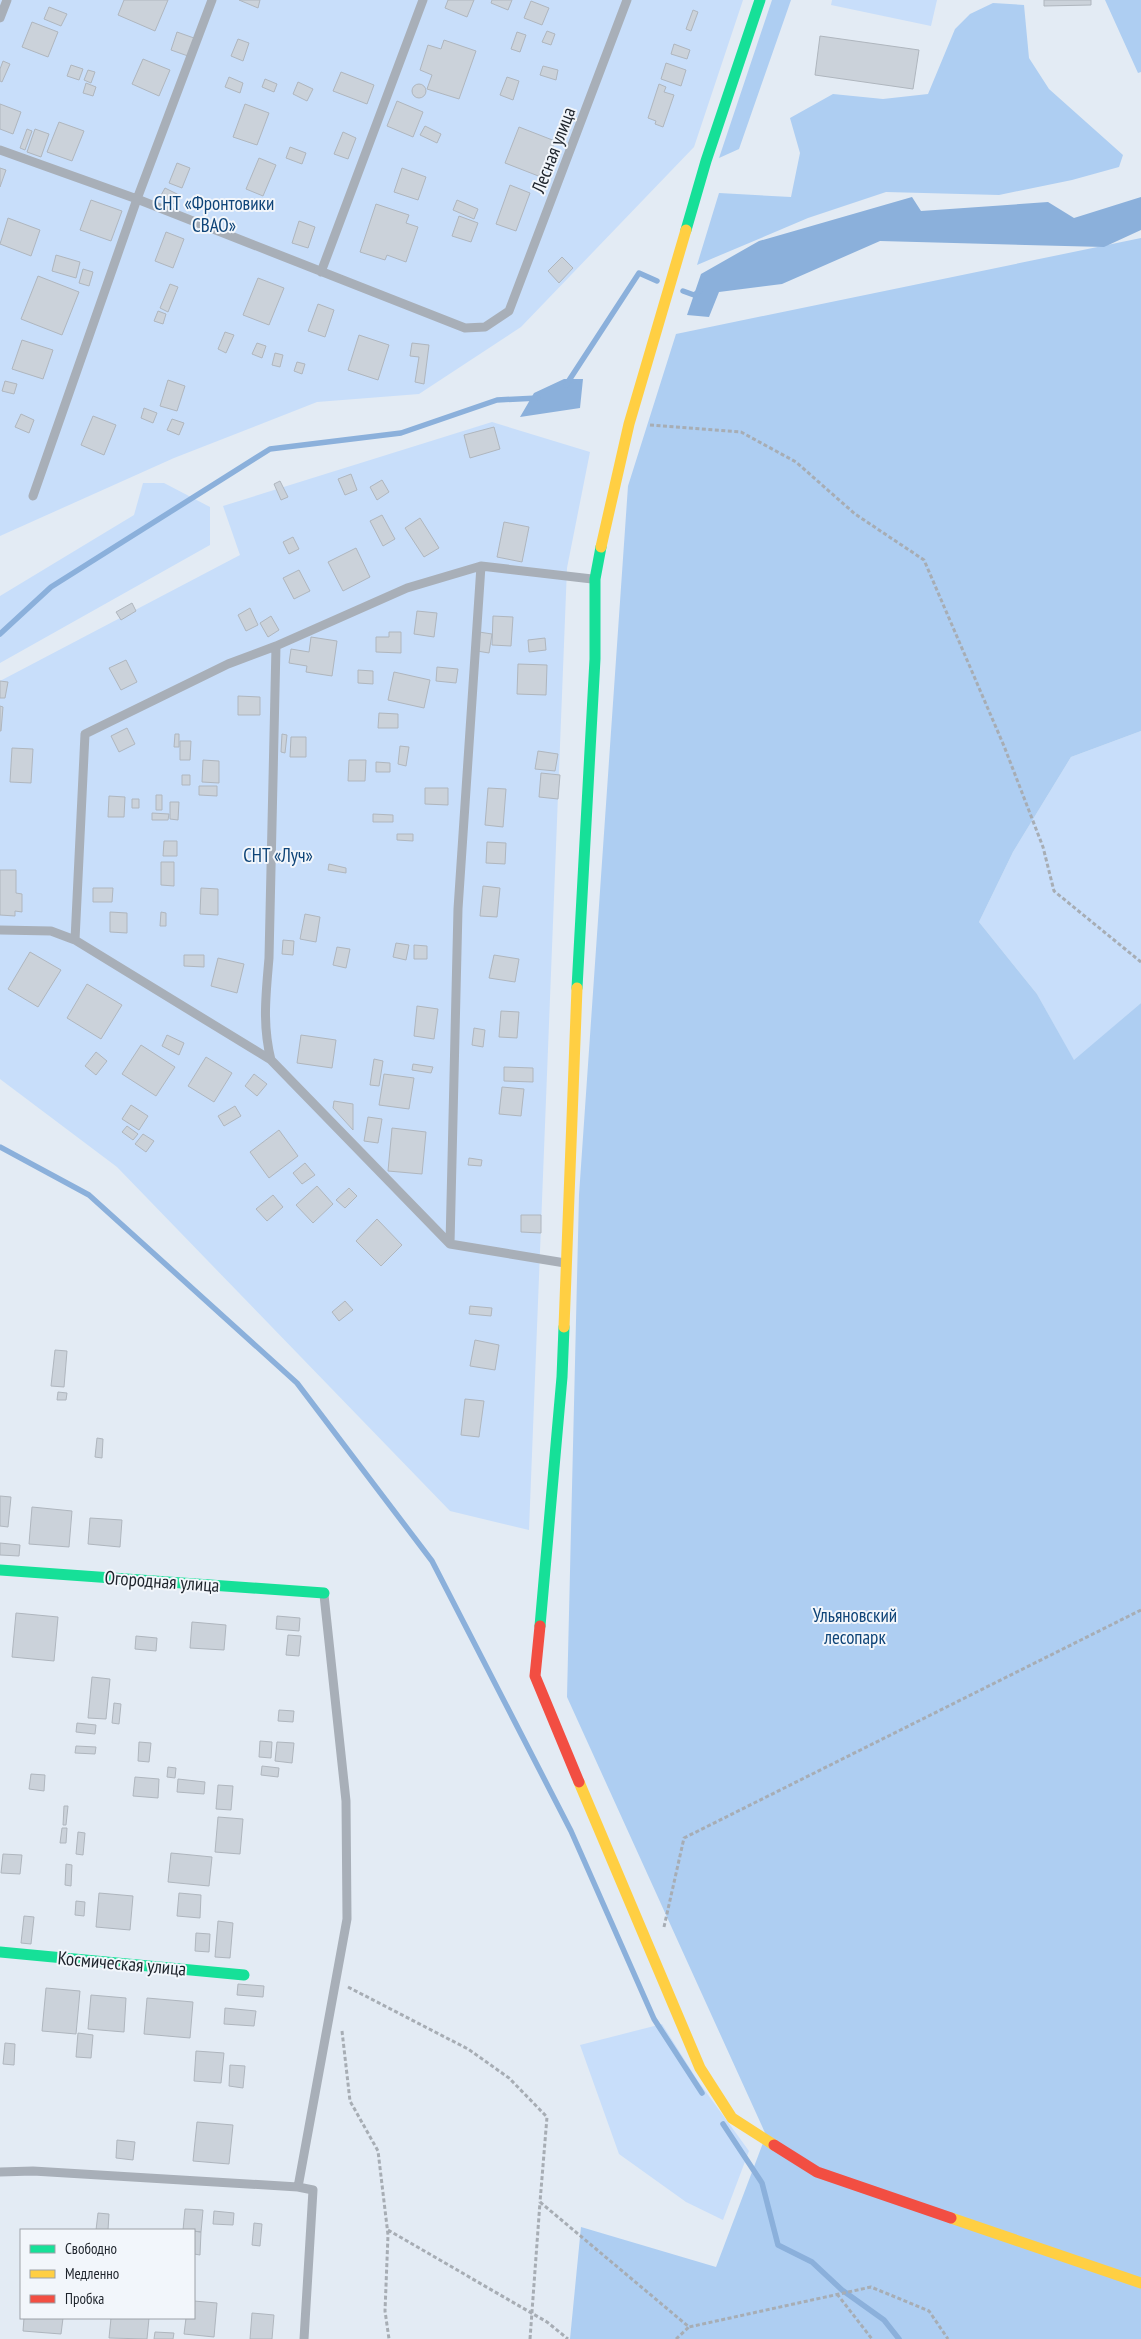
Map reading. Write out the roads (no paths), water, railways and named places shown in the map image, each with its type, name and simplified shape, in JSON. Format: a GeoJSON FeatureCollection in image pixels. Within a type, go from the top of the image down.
{"type":"FeatureCollection","features":[{"type":"Feature","properties":{"kind":"street"},"geometry":{"type":"LineString","coordinates":[[760,0],[706,161],[629,424],[606,512],[595,580],[595,659],[577,976],[562,1377],[535,1676],[655,1965],[700,2068],[732,2118],[817,2172],[1141,2282]]}},
{"type":"Feature","properties":{"kind":"street","name":"Огородная улица"},"geometry":{"type":"LineString","coordinates":[[0,1570],[324,1593]]}},
{"type":"Feature","properties":{"kind":"street","name":"Космическая улица"},"geometry":{"type":"LineString","coordinates":[[0,1952],[244,1975]]}},
{"type":"Feature","properties":{"kind":"lane"},"geometry":{"type":"LineString","coordinates":[[0,18],[7,0]]}},
{"type":"Feature","properties":{"kind":"lane"},"geometry":{"type":"LineString","coordinates":[[33,496],[137,199],[212,0]]}},
{"type":"Feature","properties":{"kind":"lane"},"geometry":{"type":"LineString","coordinates":[[0,150],[137,199],[321,272],[422,0]]}},
{"type":"Feature","properties":{"kind":"lane","name":"Лесная улица"},"geometry":{"type":"LineString","coordinates":[[321,272],[464,328],[484,327],[509,311],[627,0]]}},
{"type":"Feature","properties":{"kind":"lane"},"geometry":{"type":"LineString","coordinates":[[75,940],[85,734],[219,668],[276,646],[407,588],[481,566],[595,580]]}},
{"type":"Feature","properties":{"kind":"lane"},"geometry":{"type":"LineString","coordinates":[[450,1244],[458,909],[481,566]]}},
{"type":"Feature","properties":{"kind":"lane"},"geometry":{"type":"LineString","coordinates":[[271,1060],[265,1035],[264,1009],[269,958],[276,646]]}},
{"type":"Feature","properties":{"kind":"lane"},"geometry":{"type":"LineString","coordinates":[[0,930],[51,931],[75,940],[271,1060],[450,1244],[567,1264]]}},
{"type":"Feature","properties":{"kind":"lane"},"geometry":{"type":"LineString","coordinates":[[298,2187],[347,1919],[346,1801],[324,1593]]}},
{"type":"Feature","properties":{"kind":"lane"},"geometry":{"type":"LineString","coordinates":[[0,2172],[33,2171],[298,2187],[313,2190],[304,2339]]}},
{"type":"Feature","properties":{"kind":"waterway"},"geometry":{"type":"LineString","coordinates":[[566,385],[639,273],[657,281]]}},
{"type":"Feature","properties":{"kind":"waterway"},"geometry":{"type":"LineString","coordinates":[[683,291],[694,295],[700,291]]}},
{"type":"Feature","properties":{"kind":"waterway"},"geometry":{"type":"LineString","coordinates":[[0,634],[51,587],[270,449],[401,433],[497,400],[538,398]]}},
{"type":"Feature","properties":{"kind":"waterway"},"geometry":{"type":"LineString","coordinates":[[0,1147],[89,1195],[297,1383],[432,1561],[571,1831],[654,2019],[702,2093]]}},
{"type":"Feature","properties":{"kind":"waterway"},"geometry":{"type":"LineString","coordinates":[[723,2124],[762,2183],[778,2245],[812,2262],[842,2290],[884,2320],[899,2339]]}},
{"type":"Feature","properties":{"kind":"park label","name":"СНТ «Фронтовики СВАО»"},"geometry":{"type":"Point","coordinates":[214,214]}},
{"type":"Feature","properties":{"kind":"park label","name":"СНТ «Луч»"},"geometry":{"type":"Point","coordinates":[278,855]}},
{"type":"Feature","properties":{"kind":"park label","name":"Ульяновский лесопарк"},"geometry":{"type":"Point","coordinates":[855,1626]}}]}
